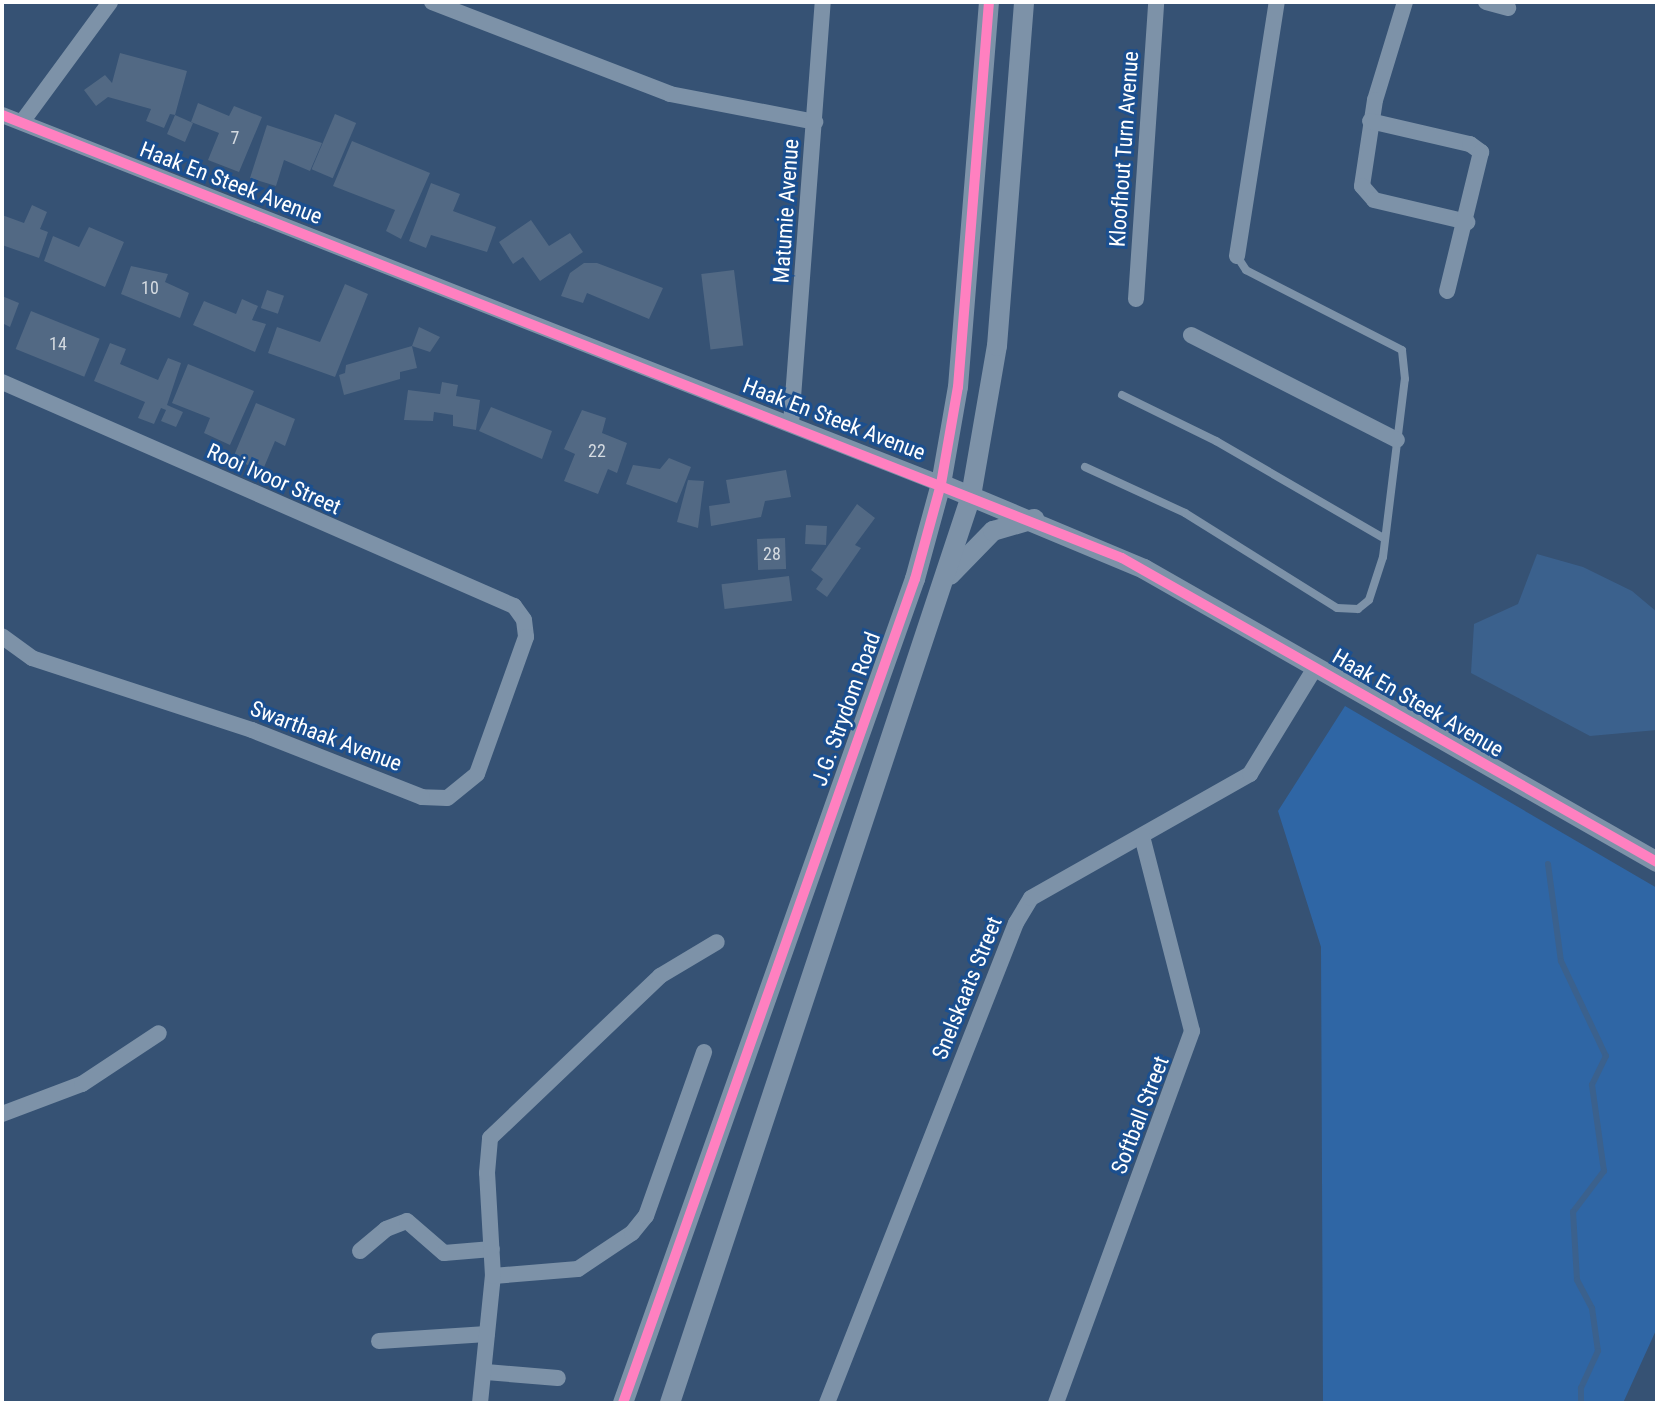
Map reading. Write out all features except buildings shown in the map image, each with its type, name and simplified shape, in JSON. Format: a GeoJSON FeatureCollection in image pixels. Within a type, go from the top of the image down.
{"type":"FeatureCollection","features":[{"type":"Feature","properties":{"kind":"street"},"geometry":{"type":"LineString","coordinates":[[22,122],[110,2]]}},
{"type":"Feature","properties":{"kind":"street"},"geometry":{"type":"LineString","coordinates":[[432,2],[670,94],[815,122]]}},
{"type":"Feature","properties":{"kind":"street","name":"Matumie Avenue"},"geometry":{"type":"LineString","coordinates":[[791,424],[823,2]]}},
{"type":"Feature","properties":{"kind":"street","name":"J.G. Strydom Road"},"geometry":{"type":"LineString","coordinates":[[623,1403],[915,579],[941,484],[958,387],[989,2]]}},
{"type":"Feature","properties":{"kind":"street"},"geometry":{"type":"LineString","coordinates":[[670,1403],[971,496],[997,346],[1024,2]]}},
{"type":"Feature","properties":{"kind":"street","name":"Kloofhout Turn Avenue"},"geometry":{"type":"LineString","coordinates":[[1136,299],[1156,2]]}},
{"type":"Feature","properties":{"kind":"street"},"geometry":{"type":"LineString","coordinates":[[1237,256],[1277,2]]}},
{"type":"Feature","properties":{"kind":"street"},"geometry":{"type":"LineString","coordinates":[[1405,2],[1370,121],[1362,176],[1367,194],[1467,222]]}},
{"type":"Feature","properties":{"kind":"street"},"geometry":{"type":"LineString","coordinates":[[1486,2],[1508,8]]}},
{"type":"Feature","properties":{"kind":"street","name":"Haak En Steek Avenue"},"geometry":{"type":"LineString","coordinates":[[2,115],[1034,519],[1144,569],[1657,862]]}},
{"type":"Feature","properties":{"kind":"street"},"geometry":{"type":"LineString","coordinates":[[1370,121],[1477,148],[1481,163],[1447,291]]}},
{"type":"Feature","properties":{"kind":"street"},"geometry":{"type":"LineString","coordinates":[[1191,335],[1397,440]]}},
{"type":"Feature","properties":{"kind":"street","name":"Rooi Ivoor Street"},"geometry":{"type":"LineString","coordinates":[[2,382],[514,606],[524,620]]}},
{"type":"Feature","properties":{"kind":"street"},"geometry":{"type":"LineString","coordinates":[[942,587],[986,536],[1034,519]]}},
{"type":"Feature","properties":{"kind":"street","name":"Swarthaak Avenue"},"geometry":{"type":"LineString","coordinates":[[2,636],[32,658],[252,730],[422,797],[447,798],[477,774],[520,664],[524,620]]}},
{"type":"Feature","properties":{"kind":"street","name":"Snelskaats Street"},"geometry":{"type":"LineString","coordinates":[[827,1403],[1016,923],[1031,898],[1048,885],[1250,774],[1315,668]]}},
{"type":"Feature","properties":{"kind":"street","name":"Softball Street"},"geometry":{"type":"LineString","coordinates":[[1056,1403],[1192,1031],[1142,836]]}},
{"type":"Feature","properties":{"kind":"street"},"geometry":{"type":"LineString","coordinates":[[480,1403],[486,1372],[493,1276],[486,1158],[496,1130],[660,976],[717,942]]}},
{"type":"Feature","properties":{"kind":"street"},"geometry":{"type":"LineString","coordinates":[[2,1114],[82,1084],[159,1033]]}},
{"type":"Feature","properties":{"kind":"street"},"geometry":{"type":"LineString","coordinates":[[493,1276],[578,1269],[632,1233],[646,1216],[704,1052]]}},
{"type":"Feature","properties":{"kind":"street"},"geometry":{"type":"LineString","coordinates":[[360,1251],[407,1221],[444,1253],[492,1249]]}},
{"type":"Feature","properties":{"kind":"street"},"geometry":{"type":"LineString","coordinates":[[379,1341],[487,1334]]}},
{"type":"Feature","properties":{"kind":"street"},"geometry":{"type":"LineString","coordinates":[[486,1372],[558,1378]]}},
{"type":"Feature","properties":{"kind":"lane"},"geometry":{"type":"LineString","coordinates":[[1085,467],[1185,513],[1337,608],[1358,609],[1369,600],[1381,574],[1397,440],[1405,365],[1397,344],[1246,270],[1237,256]]}},
{"type":"Feature","properties":{"kind":"lane"},"geometry":{"type":"LineString","coordinates":[[1122,395],[1216,441],[1385,539]]}},
{"type":"Feature","properties":{"kind":"shaded area"},"geometry":{"type":"Polygon","coordinates":[[[1537,554],[1583,567],[1632,591],[1657,612],[1657,730],[1590,736],[1471,673],[1474,624],[1518,604],[1537,554]]]}},
{"type":"Feature","properties":{"kind":"shaded area"},"geometry":{"type":"Polygon","coordinates":[[[1345,706],[1657,888],[1657,1328],[1623,1403],[1323,1403],[1321,947],[1278,811],[1345,706]]]}},
{"type":"Feature","properties":{"kind":"waterway"},"geometry":{"type":"LineString","coordinates":[[1548,864],[1561,961],[1606,1056],[1592,1085],[1604,1171],[1573,1212],[1577,1280],[1592,1308],[1598,1351],[1581,1388],[1581,1403]]}},
{"type":"Feature","properties":{"kind":"cycle path"},"geometry":{"type":"LineString","coordinates":[[623,1403],[915,579],[941,484],[958,387],[989,2]]}},
{"type":"Feature","properties":{"kind":"cycle path"},"geometry":{"type":"LineString","coordinates":[[2,115],[1122,558],[1657,862]]}}]}
